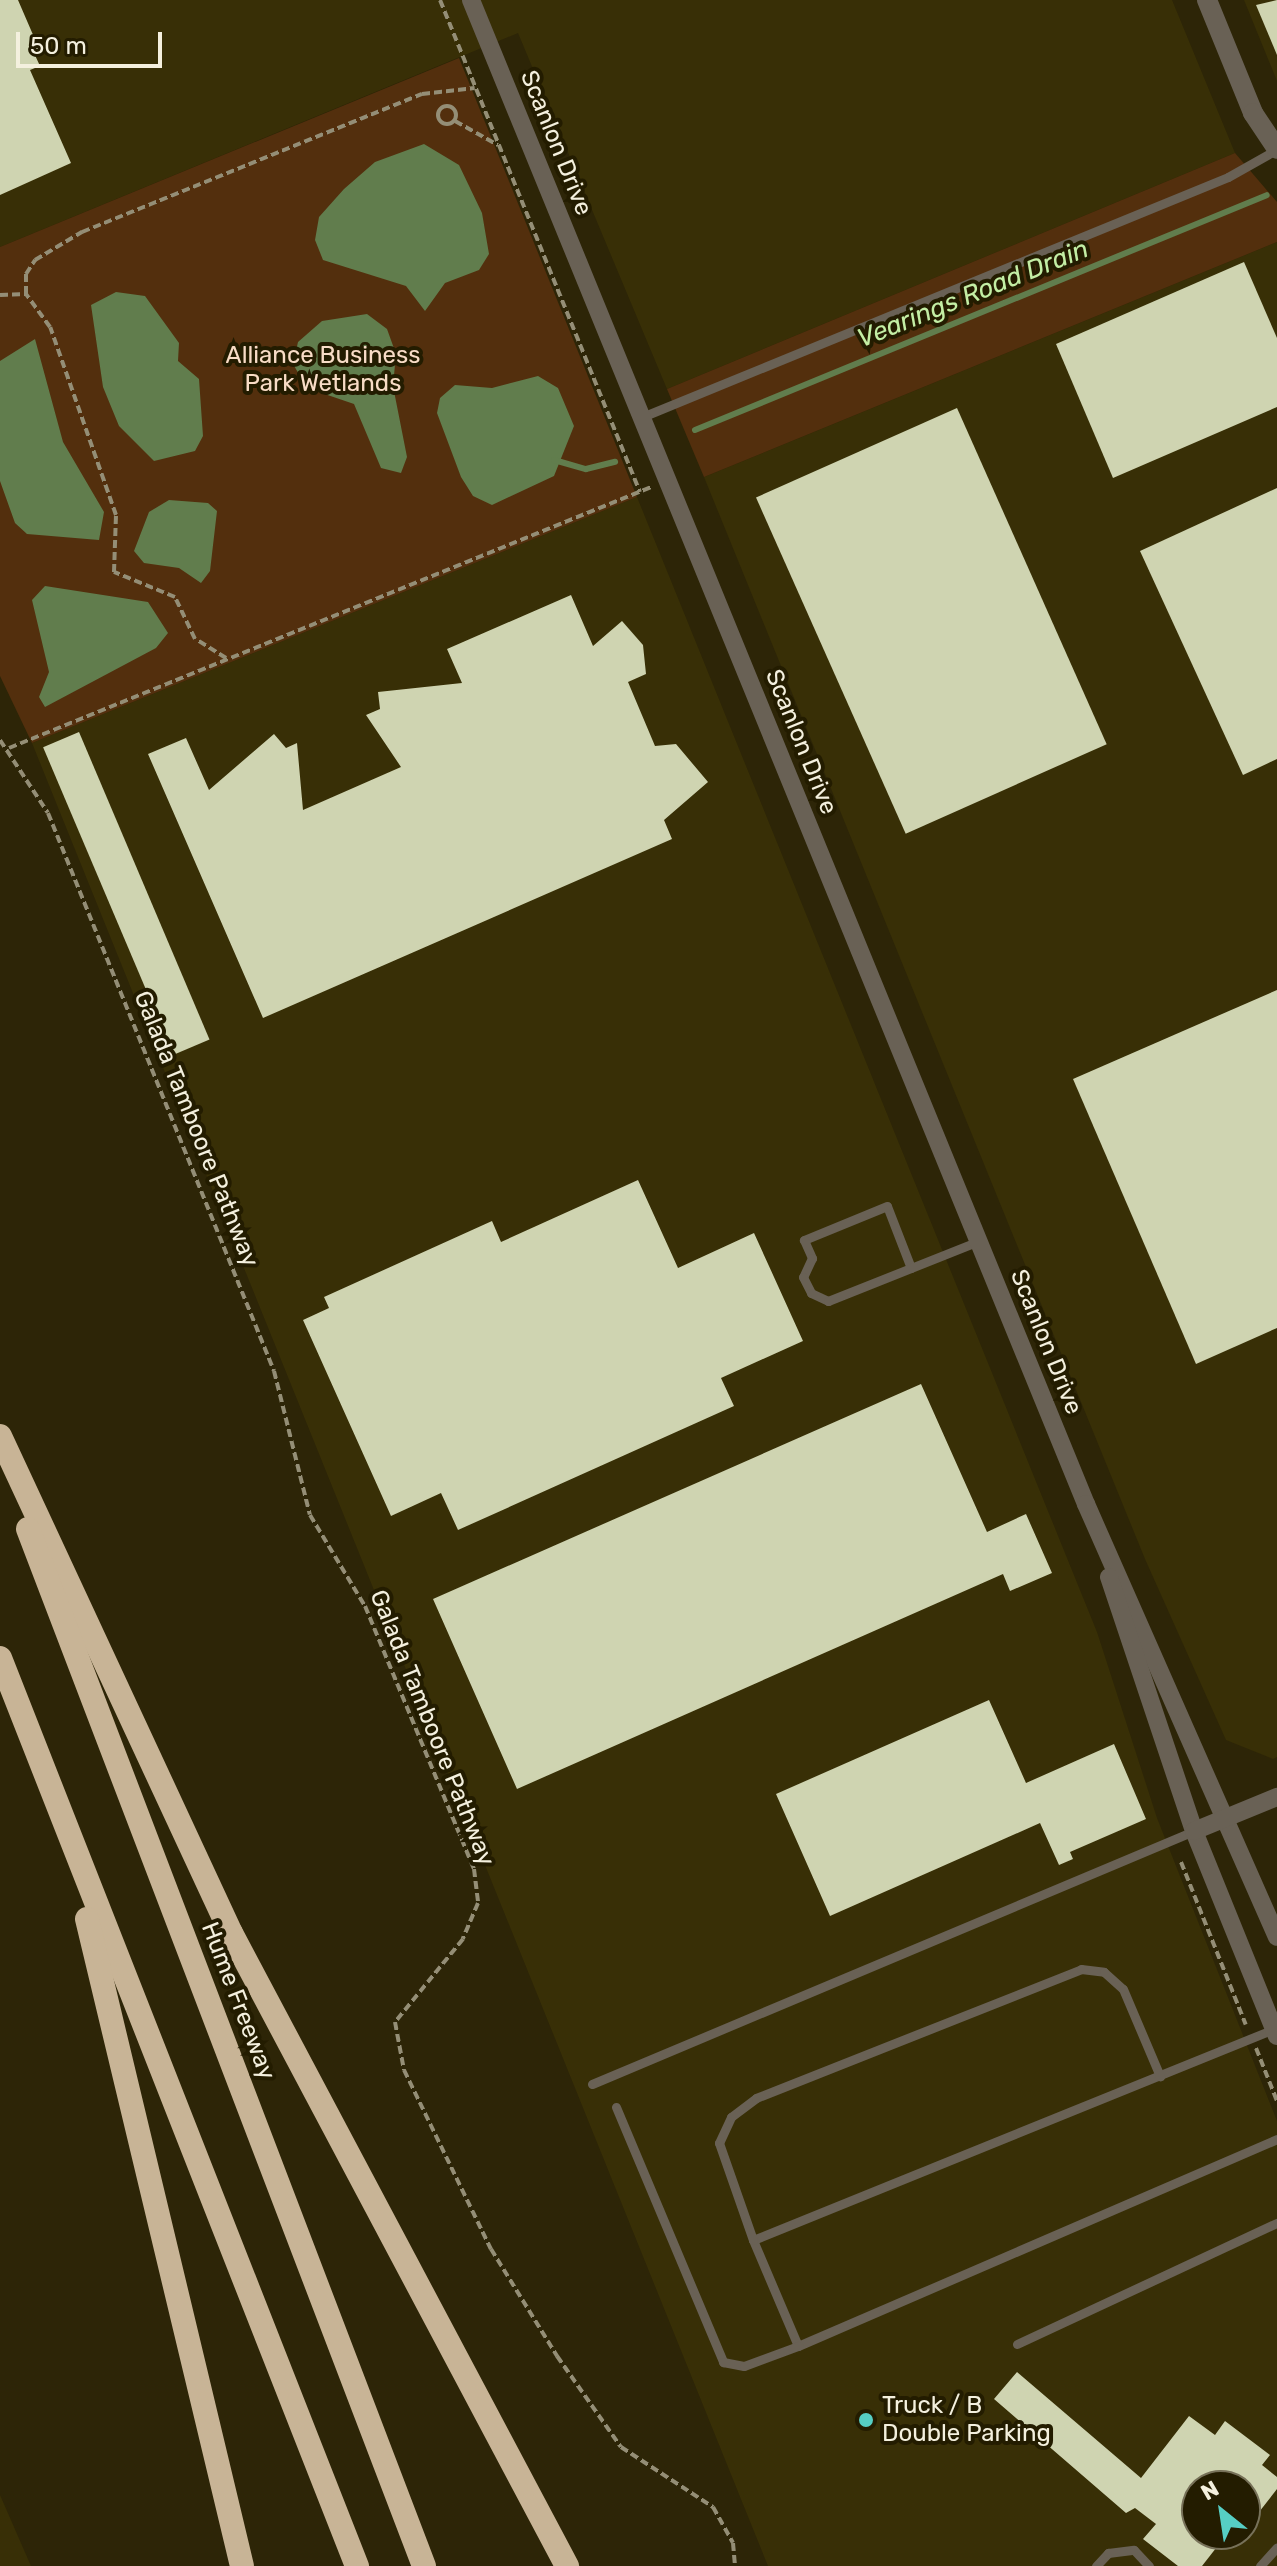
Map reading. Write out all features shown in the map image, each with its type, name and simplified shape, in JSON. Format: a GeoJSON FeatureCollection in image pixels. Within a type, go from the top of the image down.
{"type":"FeatureCollection","features":[{"type":"Feature","properties":{"kind":"highway"},"geometry":{"type":"LineString","coordinates":[[0,1436],[231,1933],[567,2565]]}},
{"type":"Feature","properties":{"kind":"highway","name":"Hume Freeway"},"geometry":{"type":"LineString","coordinates":[[0,1455],[424,2566]]}},
{"type":"Feature","properties":{"kind":"highway"},"geometry":{"type":"LineString","coordinates":[[0,1658],[357,2566]]}},
{"type":"Feature","properties":{"kind":"highway"},"geometry":{"type":"LineString","coordinates":[[66,1830],[242,2566]]}},
{"type":"Feature","properties":{"kind":"street"},"geometry":{"type":"LineString","coordinates":[[1207,0],[1253,113],[1277,149]]}},
{"type":"Feature","properties":{"kind":"street","name":"Scanlon Drive"},"geometry":{"type":"LineString","coordinates":[[476,2],[1086,1504],[1228,1817],[1277,1937]]}},
{"type":"Feature","properties":{"kind":"street","name":"Scanlon Drive"},"geometry":{"type":"LineString","coordinates":[[1086,1504],[1194,1831],[1276,2032]]}},
{"type":"Feature","properties":{"kind":"street"},"geometry":{"type":"LineString","coordinates":[[1194,1831],[1277,1797]]}},
{"type":"Feature","properties":{"kind":"lane"},"geometry":{"type":"LineString","coordinates":[[642,417],[1228,177],[1277,149]]}},
{"type":"Feature","properties":{"kind":"lane"},"geometry":{"type":"LineString","coordinates":[[911,1268],[887,1206],[804,1240],[812,1258],[803,1277],[811,1293],[828,1301],[979,1241]]}},
{"type":"Feature","properties":{"kind":"lane"},"geometry":{"type":"LineString","coordinates":[[592,2084],[1194,1831]]}},
{"type":"Feature","properties":{"kind":"lane"},"geometry":{"type":"LineString","coordinates":[[798,2346],[753,2240],[719,2143],[731,2117],[756,2098],[1081,1969],[1104,1972],[1123,1989],[1160,2076]]}},
{"type":"Feature","properties":{"kind":"lane"},"geometry":{"type":"LineString","coordinates":[[753,2240],[1276,2032]]}},
{"type":"Feature","properties":{"kind":"lane"},"geometry":{"type":"LineString","coordinates":[[616,2107],[717,2354],[744,2366],[798,2346],[1277,2139]]}},
{"type":"Feature","properties":{"kind":"lane"},"geometry":{"type":"LineString","coordinates":[[1017,2344],[1277,2223]]}},
{"type":"Feature","properties":{"kind":"lane"},"geometry":{"type":"LineString","coordinates":[[1260,2566],[1277,2547]]}},
{"type":"Feature","properties":{"kind":"lane"},"geometry":{"type":"LineString","coordinates":[[1096,2566],[1108,2553],[1134,2550],[1149,2566]]}},
{"type":"Feature","properties":{"kind":"path"},"geometry":{"type":"LineString","coordinates":[[440,0],[640,492]]}},
{"type":"Feature","properties":{"kind":"path"},"geometry":{"type":"LineString","coordinates":[[26,294],[35,260],[82,232],[405,100],[475,88]]}},
{"type":"Feature","properties":{"kind":"path"},"geometry":{"type":"LineString","coordinates":[[445,92],[447,106],[455,121]]}},
{"type":"Feature","properties":{"kind":"path"},"geometry":{"type":"LineString","coordinates":[[447,106],[440,120],[455,121],[498,145]]}},
{"type":"Feature","properties":{"kind":"path"},"geometry":{"type":"LineString","coordinates":[[0,295],[26,294]]}},
{"type":"Feature","properties":{"kind":"path"},"geometry":{"type":"LineString","coordinates":[[26,294],[50,327],[116,515],[114,572],[170,593],[195,639],[226,658]]}},
{"type":"Feature","properties":{"kind":"path"},"geometry":{"type":"LineString","coordinates":[[9,748],[668,480]]}},
{"type":"Feature","properties":{"kind":"path","name":"Galada Tamboore Pathway"},"geometry":{"type":"LineString","coordinates":[[0,740],[9,748],[48,813],[274,1371],[314,1524],[365,1606],[474,1869],[478,1903],[463,1939],[395,2022],[404,2070],[491,2249],[557,2356],[621,2447],[713,2507],[733,2543],[735,2566]]}},
{"type":"Feature","properties":{"kind":"path"},"geometry":{"type":"LineString","coordinates":[[1181,1862],[1277,2101]]}},
{"type":"Feature","properties":{"kind":"shaded area"},"geometry":{"type":"Polygon","coordinates":[[[0,0],[1172,0],[1235,153],[667,389],[518,33],[0,247],[0,0]]]}},
{"type":"Feature","properties":{"kind":"shaded area"},"geometry":{"type":"Polygon","coordinates":[[[1244,0],[1277,0],[1277,81],[1244,0]]]}},
{"type":"Feature","properties":{"kind":"shaded area"},"geometry":{"type":"Polygon","coordinates":[[[424,144],[459,165],[482,213],[489,254],[479,270],[445,283],[425,311],[406,286],[323,260],[315,240],[319,217],[344,189],[375,162],[424,144]]]}},
{"type":"Feature","properties":{"kind":"shaded area"},"geometry":{"type":"Polygon","coordinates":[[[1277,242],[1277,1757],[1273,1759],[1226,1740],[1145,1559],[704,477],[1277,242]]]}},
{"type":"Feature","properties":{"kind":"shaded area"},"geometry":{"type":"Polygon","coordinates":[[[116,292],[145,296],[179,343],[178,361],[199,379],[203,436],[195,451],[154,461],[119,426],[103,387],[91,305],[116,292]]]}},
{"type":"Feature","properties":{"kind":"shaded area"},"geometry":{"type":"Polygon","coordinates":[[[367,314],[387,329],[396,354],[393,386],[407,457],[401,473],[381,468],[354,404],[307,388],[293,364],[298,342],[322,321],[367,314]]]}},
{"type":"Feature","properties":{"kind":"shaded area"},"geometry":{"type":"Polygon","coordinates":[[[35,339],[63,442],[104,512],[99,540],[27,534],[15,523],[0,481],[0,361],[35,339]]]}},
{"type":"Feature","properties":{"kind":"shaded area"},"geometry":{"type":"Polygon","coordinates":[[[538,376],[558,388],[574,426],[554,476],[492,505],[473,496],[461,477],[437,413],[440,398],[455,385],[492,388],[538,376]]]}},
{"type":"Feature","properties":{"kind":"shaded area"},"geometry":{"type":"Polygon","coordinates":[[[637,497],[1097,1632],[1157,1818],[1277,2121],[1277,2566],[768,2566],[32,743],[637,497]]]}},
{"type":"Feature","properties":{"kind":"shaded area"},"geometry":{"type":"Polygon","coordinates":[[[169,500],[208,503],[217,511],[210,571],[201,583],[179,568],[144,563],[134,551],[149,512],[169,500]]]}},
{"type":"Feature","properties":{"kind":"shaded area"},"geometry":{"type":"Polygon","coordinates":[[[45,586],[148,602],[168,633],[156,648],[45,707],[39,697],[49,672],[32,600],[45,586]]]}},
{"type":"Feature","properties":{"kind":"shaded area"},"geometry":{"type":"Polygon","coordinates":[[[0,2495],[31,2566],[0,2566],[0,2495]]]}},
{"type":"Feature","properties":{"kind":"green space","name":"Alliance Business Park Wetlands"},"geometry":{"type":"Polygon","coordinates":[[[459,58],[637,497],[32,743],[0,676],[0,247],[459,58]]]}},
{"type":"Feature","properties":{"kind":"green space"},"geometry":{"type":"Polygon","coordinates":[[[1235,153],[1277,202],[1277,242],[704,477],[667,389],[1235,153]]]}},
{"type":"Feature","properties":{"kind":"building"},"geometry":{"type":"Polygon","coordinates":[[[0,0],[18,0],[40,51],[34,53],[40,66],[30,70],[71,163],[0,195],[0,0]]]}},
{"type":"Feature","properties":{"kind":"building"},"geometry":{"type":"Polygon","coordinates":[[[1277,0],[1277,55],[1256,5],[1277,0]]]}},
{"type":"Feature","properties":{"kind":"building"},"geometry":{"type":"Polygon","coordinates":[[[1244,262],[1277,338],[1277,407],[1113,478],[1056,344],[1244,262]]]}},
{"type":"Feature","properties":{"kind":"building"},"geometry":{"type":"Polygon","coordinates":[[[957,408],[1107,744],[906,834],[756,497],[957,408]]]}},
{"type":"Feature","properties":{"kind":"building"},"geometry":{"type":"Polygon","coordinates":[[[1277,488],[1277,759],[1243,775],[1140,551],[1277,488]]]}},
{"type":"Feature","properties":{"kind":"building"},"geometry":{"type":"Polygon","coordinates":[[[571,595],[593,646],[622,621],[643,645],[646,674],[628,682],[655,746],[676,744],[708,782],[664,820],[672,839],[263,1018],[148,754],[186,738],[209,790],[274,734],[286,748],[297,743],[303,810],[401,767],[366,715],[380,709],[378,692],[462,683],[447,649],[571,595]]]}},
{"type":"Feature","properties":{"kind":"building"},"geometry":{"type":"Polygon","coordinates":[[[79,732],[210,1039],[174,1055],[43,747],[79,732]]]}},
{"type":"Feature","properties":{"kind":"building"},"geometry":{"type":"Polygon","coordinates":[[[1277,990],[1277,1328],[1196,1364],[1073,1079],[1277,990]]]}},
{"type":"Feature","properties":{"kind":"building"},"geometry":{"type":"Polygon","coordinates":[[[638,1180],[678,1268],[754,1233],[803,1341],[721,1378],[734,1406],[458,1530],[441,1493],[391,1516],[303,1320],[329,1308],[324,1297],[492,1221],[501,1242],[638,1180]]]}},
{"type":"Feature","properties":{"kind":"building"},"geometry":{"type":"Polygon","coordinates":[[[921,1384],[987,1532],[1026,1514],[1052,1573],[1010,1591],[1003,1574],[517,1789],[433,1599],[921,1384]]]}},
{"type":"Feature","properties":{"kind":"building"},"geometry":{"type":"Polygon","coordinates":[[[989,1700],[1026,1783],[1114,1744],[1146,1819],[1070,1852],[1073,1859],[1059,1865],[1040,1823],[830,1916],[776,1794],[989,1700]]]}},
{"type":"Feature","properties":{"kind":"building"},"geometry":{"type":"Polygon","coordinates":[[[1017,2372],[1141,2478],[1189,2416],[1215,2435],[1225,2421],[1270,2455],[1262,2465],[1277,2477],[1277,2489],[1261,2510],[1261,2470],[1181,2470],[1181,2550],[1214,2550],[1202,2566],[1178,2566],[1143,2539],[1156,2524],[1135,2508],[1126,2513],[994,2399],[1017,2372]]]}},
{"type":"Feature","properties":{"kind":"waterway","name":"Vearings Road Drain"},"geometry":{"type":"LineString","coordinates":[[695,430],[1267,195]]}},
{"type":"Feature","properties":{"kind":"waterway","name":"Vearings Road Drain"},"geometry":{"type":"LineString","coordinates":[[554,460],[586,469],[615,462]]}},
{"type":"Feature","properties":{"kind":"place","name":"Truck / B Double Parking"},"geometry":{"type":"Point","coordinates":[866,2420]}}]}
